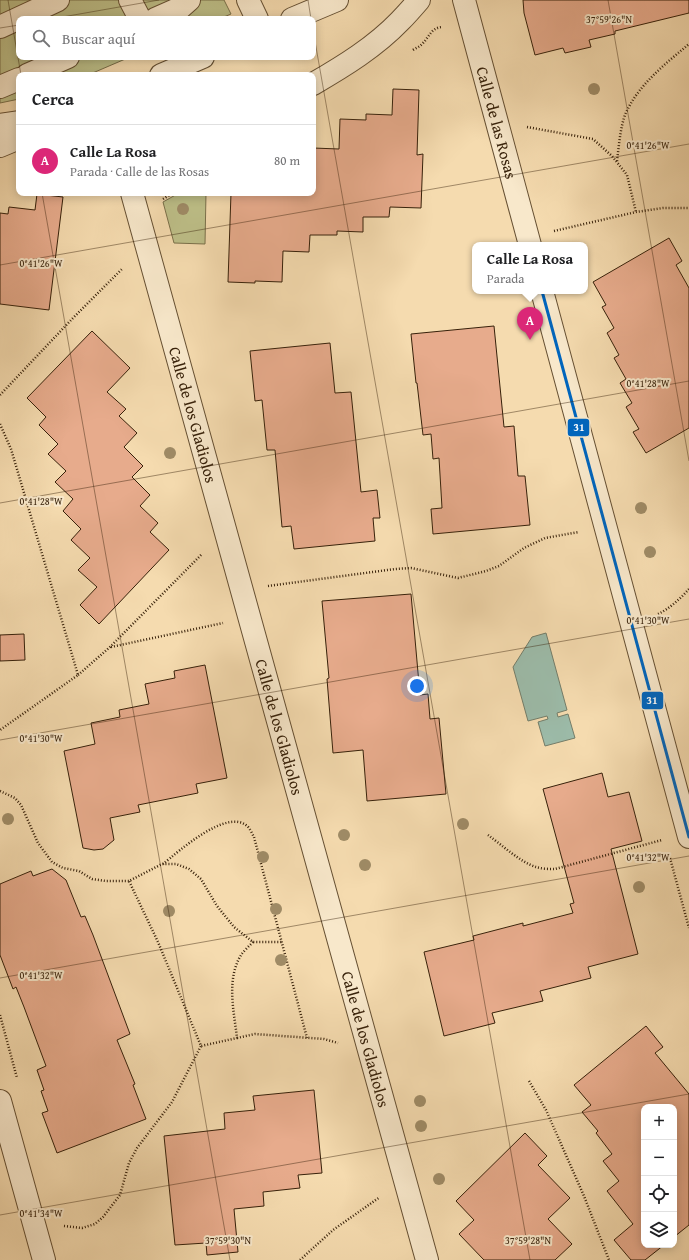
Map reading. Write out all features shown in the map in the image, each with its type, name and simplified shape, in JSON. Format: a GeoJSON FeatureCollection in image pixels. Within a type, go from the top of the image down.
{"type":"FeatureCollection","features":[{"type":"Feature","properties":{"kind":"street"},"geometry":{"type":"LineString","coordinates":[[23,16],[58,0]]}},
{"type":"Feature","properties":{"kind":"street"},"geometry":{"type":"LineString","coordinates":[[130,0],[138,16]]}},
{"type":"Feature","properties":{"kind":"street"},"geometry":{"type":"LineString","coordinates":[[161,16],[180,8],[189,0]]}},
{"type":"Feature","properties":{"kind":"street"},"geometry":{"type":"LineString","coordinates":[[248,0],[256,16]]}},
{"type":"Feature","properties":{"kind":"street"},"geometry":{"type":"LineString","coordinates":[[299,16],[337,0]]}},
{"type":"Feature","properties":{"kind":"street"},"geometry":{"type":"LineString","coordinates":[[316,82],[379,40],[400,21],[419,0]]}},
{"type":"Feature","properties":{"kind":"street","name":"Calle de las Rosas"},"geometry":{"type":"LineString","coordinates":[[464,0],[529,242]]}},
{"type":"Feature","properties":{"kind":"street"},"geometry":{"type":"LineString","coordinates":[[0,27],[16,19]]}},
{"type":"Feature","properties":{"kind":"street"},"geometry":{"type":"LineString","coordinates":[[33,72],[57,60]]}},
{"type":"Feature","properties":{"kind":"street"},"geometry":{"type":"LineString","coordinates":[[168,72],[196,60]]}},
{"type":"Feature","properties":{"kind":"street"},"geometry":{"type":"LineString","coordinates":[[0,87],[16,80]]}},
{"type":"Feature","properties":{"kind":"street"},"geometry":{"type":"LineString","coordinates":[[0,125],[16,122]]}},
{"type":"Feature","properties":{"kind":"street"},"geometry":{"type":"LineString","coordinates":[[0,146],[16,139]]}},
{"type":"Feature","properties":{"kind":"street","name":"Calle de los Gladiolos"},"geometry":{"type":"LineString","coordinates":[[133,196],[427,1260]]}},
{"type":"Feature","properties":{"kind":"street"},"geometry":{"type":"LineString","coordinates":[[543,294],[689,837]]}},
{"type":"Feature","properties":{"kind":"street"},"geometry":{"type":"LineString","coordinates":[[0,1101],[44,1260]]}},
{"type":"Feature","properties":{"kind":"path"},"geometry":{"type":"LineString","coordinates":[[408,52],[422,44],[429,34],[436,28],[441,27],[447,30]]}},
{"type":"Feature","properties":{"kind":"path"},"geometry":{"type":"LineString","coordinates":[[617,161],[621,128],[634,98],[671,59],[689,44]]}},
{"type":"Feature","properties":{"kind":"path"},"geometry":{"type":"LineString","coordinates":[[522,126],[593,139],[617,161],[627,175],[636,212]]}},
{"type":"Feature","properties":{"kind":"path"},"geometry":{"type":"LineString","coordinates":[[550,231],[636,212],[663,208],[689,208]]}},
{"type":"Feature","properties":{"kind":"path"},"geometry":{"type":"LineString","coordinates":[[0,395],[123,268]]}},
{"type":"Feature","properties":{"kind":"path"},"geometry":{"type":"LineString","coordinates":[[0,424],[10,449],[78,675]]}},
{"type":"Feature","properties":{"kind":"path"},"geometry":{"type":"LineString","coordinates":[[266,586],[411,568],[458,578],[499,566],[524,548],[544,538],[583,531]]}},
{"type":"Feature","properties":{"kind":"path"},"geometry":{"type":"LineString","coordinates":[[0,730],[78,675],[110,647],[207,548]]}},
{"type":"Feature","properties":{"kind":"path"},"geometry":{"type":"LineString","coordinates":[[653,616],[662,612],[683,596],[689,589]]}},
{"type":"Feature","properties":{"kind":"path"},"geometry":{"type":"LineString","coordinates":[[110,647],[228,622]]}},
{"type":"Feature","properties":{"kind":"path"},"geometry":{"type":"LineString","coordinates":[[0,791],[15,798],[21,805],[38,843],[52,862],[63,868],[79,871],[92,879],[106,881],[129,881],[162,864],[196,838],[222,823],[234,821],[247,826],[254,837],[307,1038],[255,1034],[200,1046]]}},
{"type":"Feature","properties":{"kind":"path"},"geometry":{"type":"LineString","coordinates":[[488,835],[527,863],[537,868],[546,869],[555,869],[665,840]]}},
{"type":"Feature","properties":{"kind":"path"},"geometry":{"type":"LineString","coordinates":[[162,864],[176,864],[189,869],[201,879],[217,906],[234,926],[254,942],[282,942]]}},
{"type":"Feature","properties":{"kind":"path"},"geometry":{"type":"LineString","coordinates":[[62,1226],[82,1228],[95,1224],[120,1195],[130,1163],[137,1148],[172,1102],[200,1046],[158,942],[129,881]]}},
{"type":"Feature","properties":{"kind":"path"},"geometry":{"type":"LineString","coordinates":[[237,1038],[232,990],[233,979],[235,969],[241,955],[254,942]]}},
{"type":"Feature","properties":{"kind":"path"},"geometry":{"type":"LineString","coordinates":[[529,1081],[549,1117],[584,1196],[609,1260]]}},
{"type":"Feature","properties":{"kind":"path"},"geometry":{"type":"LineString","coordinates":[[300,1260],[333,1230],[385,1193]]}},
{"type":"Feature","properties":{"kind":"green space"},"geometry":{"type":"Polygon","coordinates":[[[0,0],[224,0],[231,14],[226,16],[16,16],[16,60],[123,60],[95,72],[16,72],[16,100],[0,103],[0,0]]]}},
{"type":"Feature","properties":{"kind":"green space"},"geometry":{"type":"Polygon","coordinates":[[[174,196],[206,196],[205,244],[174,243],[163,202],[174,196]]]}},
{"type":"Feature","properties":{"kind":"shaded area"},"geometry":{"type":"Polygon","coordinates":[[[546,633],[567,710],[557,713],[558,717],[568,714],[575,738],[545,746],[538,722],[548,719],[547,716],[528,721],[513,667],[532,637],[546,633]]]}},
{"type":"Feature","properties":{"kind":"building"},"geometry":{"type":"Polygon","coordinates":[[[523,0],[689,0],[689,13],[615,31],[615,34],[589,40],[591,47],[565,53],[563,48],[535,55],[524,13],[523,0]]]}},
{"type":"Feature","properties":{"kind":"building"},"geometry":{"type":"Polygon","coordinates":[[[393,89],[419,90],[417,155],[423,154],[421,208],[390,207],[389,217],[363,217],[363,232],[337,231],[337,235],[310,235],[309,252],[283,251],[282,282],[228,282],[231,196],[316,196],[316,148],[339,149],[340,119],[366,120],[366,114],[392,115],[393,89]]]}},
{"type":"Feature","properties":{"kind":"building"},"geometry":{"type":"Polygon","coordinates":[[[37,196],[63,197],[49,310],[0,304],[0,213],[8,214],[9,207],[35,210],[37,196]]]}},
{"type":"Feature","properties":{"kind":"building"},"geometry":{"type":"Polygon","coordinates":[[[669,238],[682,261],[676,265],[689,288],[689,428],[646,453],[633,432],[639,429],[626,407],[632,403],[620,383],[626,379],[614,358],[619,355],[607,333],[614,328],[602,307],[606,305],[593,282],[669,238]]]}},
{"type":"Feature","properties":{"kind":"building"},"geometry":{"type":"Polygon","coordinates":[[[494,326],[504,427],[514,426],[518,476],[525,476],[530,525],[433,534],[431,509],[442,508],[439,458],[433,459],[431,434],[423,435],[411,334],[494,326]]]}},
{"type":"Feature","properties":{"kind":"building"},"geometry":{"type":"Polygon","coordinates":[[[92,331],[130,368],[107,392],[126,409],[119,416],[137,433],[124,447],[143,466],[132,477],[150,495],[140,506],[158,523],[150,532],[169,550],[99,624],[80,605],[97,587],[78,570],[90,558],[71,540],[81,529],[63,511],[73,499],[55,482],[66,471],[48,454],[58,444],[39,425],[46,417],[27,398],[92,331]]]}},
{"type":"Feature","properties":{"kind":"building"},"geometry":{"type":"Polygon","coordinates":[[[330,343],[335,393],[351,392],[361,492],[377,490],[380,518],[373,518],[375,541],[294,549],[291,526],[282,527],[275,450],[267,450],[262,400],[255,401],[250,351],[330,343]]]}},
{"type":"Feature","properties":{"kind":"building"},"geometry":{"type":"Polygon","coordinates":[[[411,594],[420,695],[428,694],[430,719],[439,718],[446,794],[367,801],[363,750],[333,753],[327,679],[329,678],[322,601],[411,594]]]}},
{"type":"Feature","properties":{"kind":"building"},"geometry":{"type":"Polygon","coordinates":[[[24,634],[25,660],[0,661],[0,635],[24,634]]]}},
{"type":"Feature","properties":{"kind":"building"},"geometry":{"type":"Polygon","coordinates":[[[205,665],[227,778],[196,784],[198,793],[138,805],[140,812],[110,818],[114,840],[103,849],[94,850],[83,848],[64,751],[95,744],[91,723],[120,717],[119,710],[149,704],[145,684],[175,678],[174,671],[205,665]]]}},
{"type":"Feature","properties":{"kind":"building"},"geometry":{"type":"Polygon","coordinates":[[[602,773],[608,797],[629,792],[642,841],[611,849],[638,954],[588,967],[591,978],[540,991],[543,1001],[492,1013],[495,1023],[444,1036],[424,952],[474,940],[473,936],[523,923],[523,926],[573,913],[570,904],[574,903],[543,789],[602,773]]]}},
{"type":"Feature","properties":{"kind":"building"},"geometry":{"type":"Polygon","coordinates":[[[52,869],[66,880],[81,917],[85,916],[93,935],[130,1034],[117,1040],[135,1084],[133,1085],[146,1119],[57,1153],[42,1113],[48,1111],[41,1091],[44,1090],[37,1070],[46,1066],[16,987],[13,989],[0,955],[0,884],[31,871],[33,876],[52,869]]]}},
{"type":"Feature","properties":{"kind":"building"},"geometry":{"type":"Polygon","coordinates":[[[646,1026],[663,1047],[655,1053],[689,1094],[689,1225],[677,1235],[677,1104],[641,1104],[641,1248],[660,1248],[645,1260],[631,1260],[614,1240],[633,1224],[607,1191],[619,1181],[603,1161],[612,1154],[596,1133],[598,1131],[582,1112],[591,1105],[574,1085],[646,1026]]]}},
{"type":"Feature","properties":{"kind":"building"},"geometry":{"type":"Polygon","coordinates":[[[314,1090],[322,1173],[298,1175],[300,1188],[263,1192],[264,1206],[234,1209],[238,1252],[207,1255],[206,1243],[175,1245],[164,1136],[225,1129],[224,1113],[255,1110],[253,1096],[314,1090]]]}},
{"type":"Feature","properties":{"kind":"building"},"geometry":{"type":"Polygon","coordinates":[[[525,1133],[547,1156],[538,1165],[570,1198],[548,1219],[572,1244],[555,1260],[484,1260],[459,1234],[474,1220],[456,1201],[525,1133]]]}},
{"type":"Feature","properties":{"kind":"transit line","name":"31"},"geometry":{"type":"LineString","coordinates":[[543,294],[689,837]]}},
{"type":"Feature","properties":{"kind":"place","name":"Calle La Rosa"},"geometry":{"type":"Point","coordinates":[530,340]}}]}
